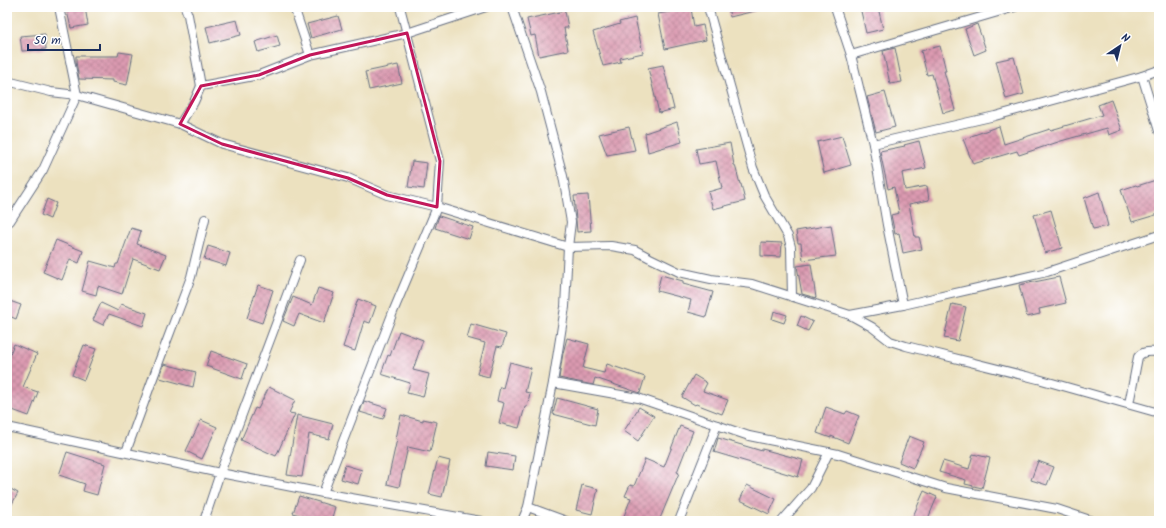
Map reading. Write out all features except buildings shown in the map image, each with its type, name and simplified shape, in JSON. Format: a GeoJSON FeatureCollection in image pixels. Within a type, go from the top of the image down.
{"type":"FeatureCollection","features":[{"type":"Feature","properties":{"kind":"street"},"geometry":{"type":"LineString","coordinates":[[8,224],[43,170],[77,95],[59,7]]}},
{"type":"Feature","properties":{"kind":"street"},"geometry":{"type":"LineString","coordinates":[[180,124],[194,102],[201,86],[188,15],[185,7]]}},
{"type":"Feature","properties":{"kind":"street"},"geometry":{"type":"LineString","coordinates":[[294,7],[310,56]]}},
{"type":"Feature","properties":{"kind":"street"},"geometry":{"type":"LineString","coordinates":[[323,493],[393,312],[437,207],[440,161],[400,7]]}},
{"type":"Feature","properties":{"kind":"street"},"geometry":{"type":"LineString","coordinates":[[201,86],[259,75],[310,56],[406,33],[486,7]]}},
{"type":"Feature","properties":{"kind":"street"},"geometry":{"type":"LineString","coordinates":[[512,7],[541,92],[563,176],[571,222],[568,247],[566,307],[553,383],[528,507],[522,521]]}},
{"type":"Feature","properties":{"kind":"street"},"geometry":{"type":"LineString","coordinates":[[708,7],[753,168],[764,195],[788,236],[791,247],[792,297]]}},
{"type":"Feature","properties":{"kind":"street"},"geometry":{"type":"LineString","coordinates":[[835,7],[851,55],[873,144],[903,305]]}},
{"type":"Feature","properties":{"kind":"street"},"geometry":{"type":"LineString","coordinates":[[851,55],[1015,7]]}},
{"type":"Feature","properties":{"kind":"street"},"geometry":{"type":"LineString","coordinates":[[873,144],[995,116],[1159,70]]}},
{"type":"Feature","properties":{"kind":"street"},"geometry":{"type":"LineString","coordinates":[[1142,76],[1159,131]]}},
{"type":"Feature","properties":{"kind":"street"},"geometry":{"type":"LineString","coordinates":[[7,81],[51,92],[77,95],[180,124],[222,144],[348,178],[387,195],[437,207],[568,247],[611,246],[635,250],[680,272],[711,279],[752,284],[850,315],[872,327],[890,341],[906,346],[1038,379],[1159,413]]}},
{"type":"Feature","properties":{"kind":"street"},"geometry":{"type":"LineString","coordinates":[[126,452],[191,277],[205,219]]}},
{"type":"Feature","properties":{"kind":"street"},"geometry":{"type":"LineString","coordinates":[[850,315],[903,305],[1047,272],[1159,235]]}},
{"type":"Feature","properties":{"kind":"street"},"geometry":{"type":"LineString","coordinates":[[204,521],[220,473],[300,260]]}},
{"type":"Feature","properties":{"kind":"street"},"geometry":{"type":"LineString","coordinates":[[1129,404],[1138,357],[1144,352],[1159,352]]}},
{"type":"Feature","properties":{"kind":"street"},"geometry":{"type":"LineString","coordinates":[[553,383],[638,398],[749,436],[838,454],[946,488],[1057,510],[1093,521]]}},
{"type":"Feature","properties":{"kind":"street"},"geometry":{"type":"LineString","coordinates":[[679,521],[718,425]]}},
{"type":"Feature","properties":{"kind":"street"},"geometry":{"type":"LineString","coordinates":[[7,427],[220,473],[482,521]]}},
{"type":"Feature","properties":{"kind":"street"},"geometry":{"type":"LineString","coordinates":[[782,521],[810,488],[829,452]]}},
{"type":"Feature","properties":{"kind":"street"},"geometry":{"type":"LineString","coordinates":[[528,507],[566,521]]}},
{"type":"Feature","properties":{"kind":"highlighted area"},"geometry":{"type":"Polygon","coordinates":[[[407,33],[440,161],[437,207],[387,195],[348,178],[222,144],[180,124],[201,86],[259,75],[310,55],[407,33]]]}}]}
